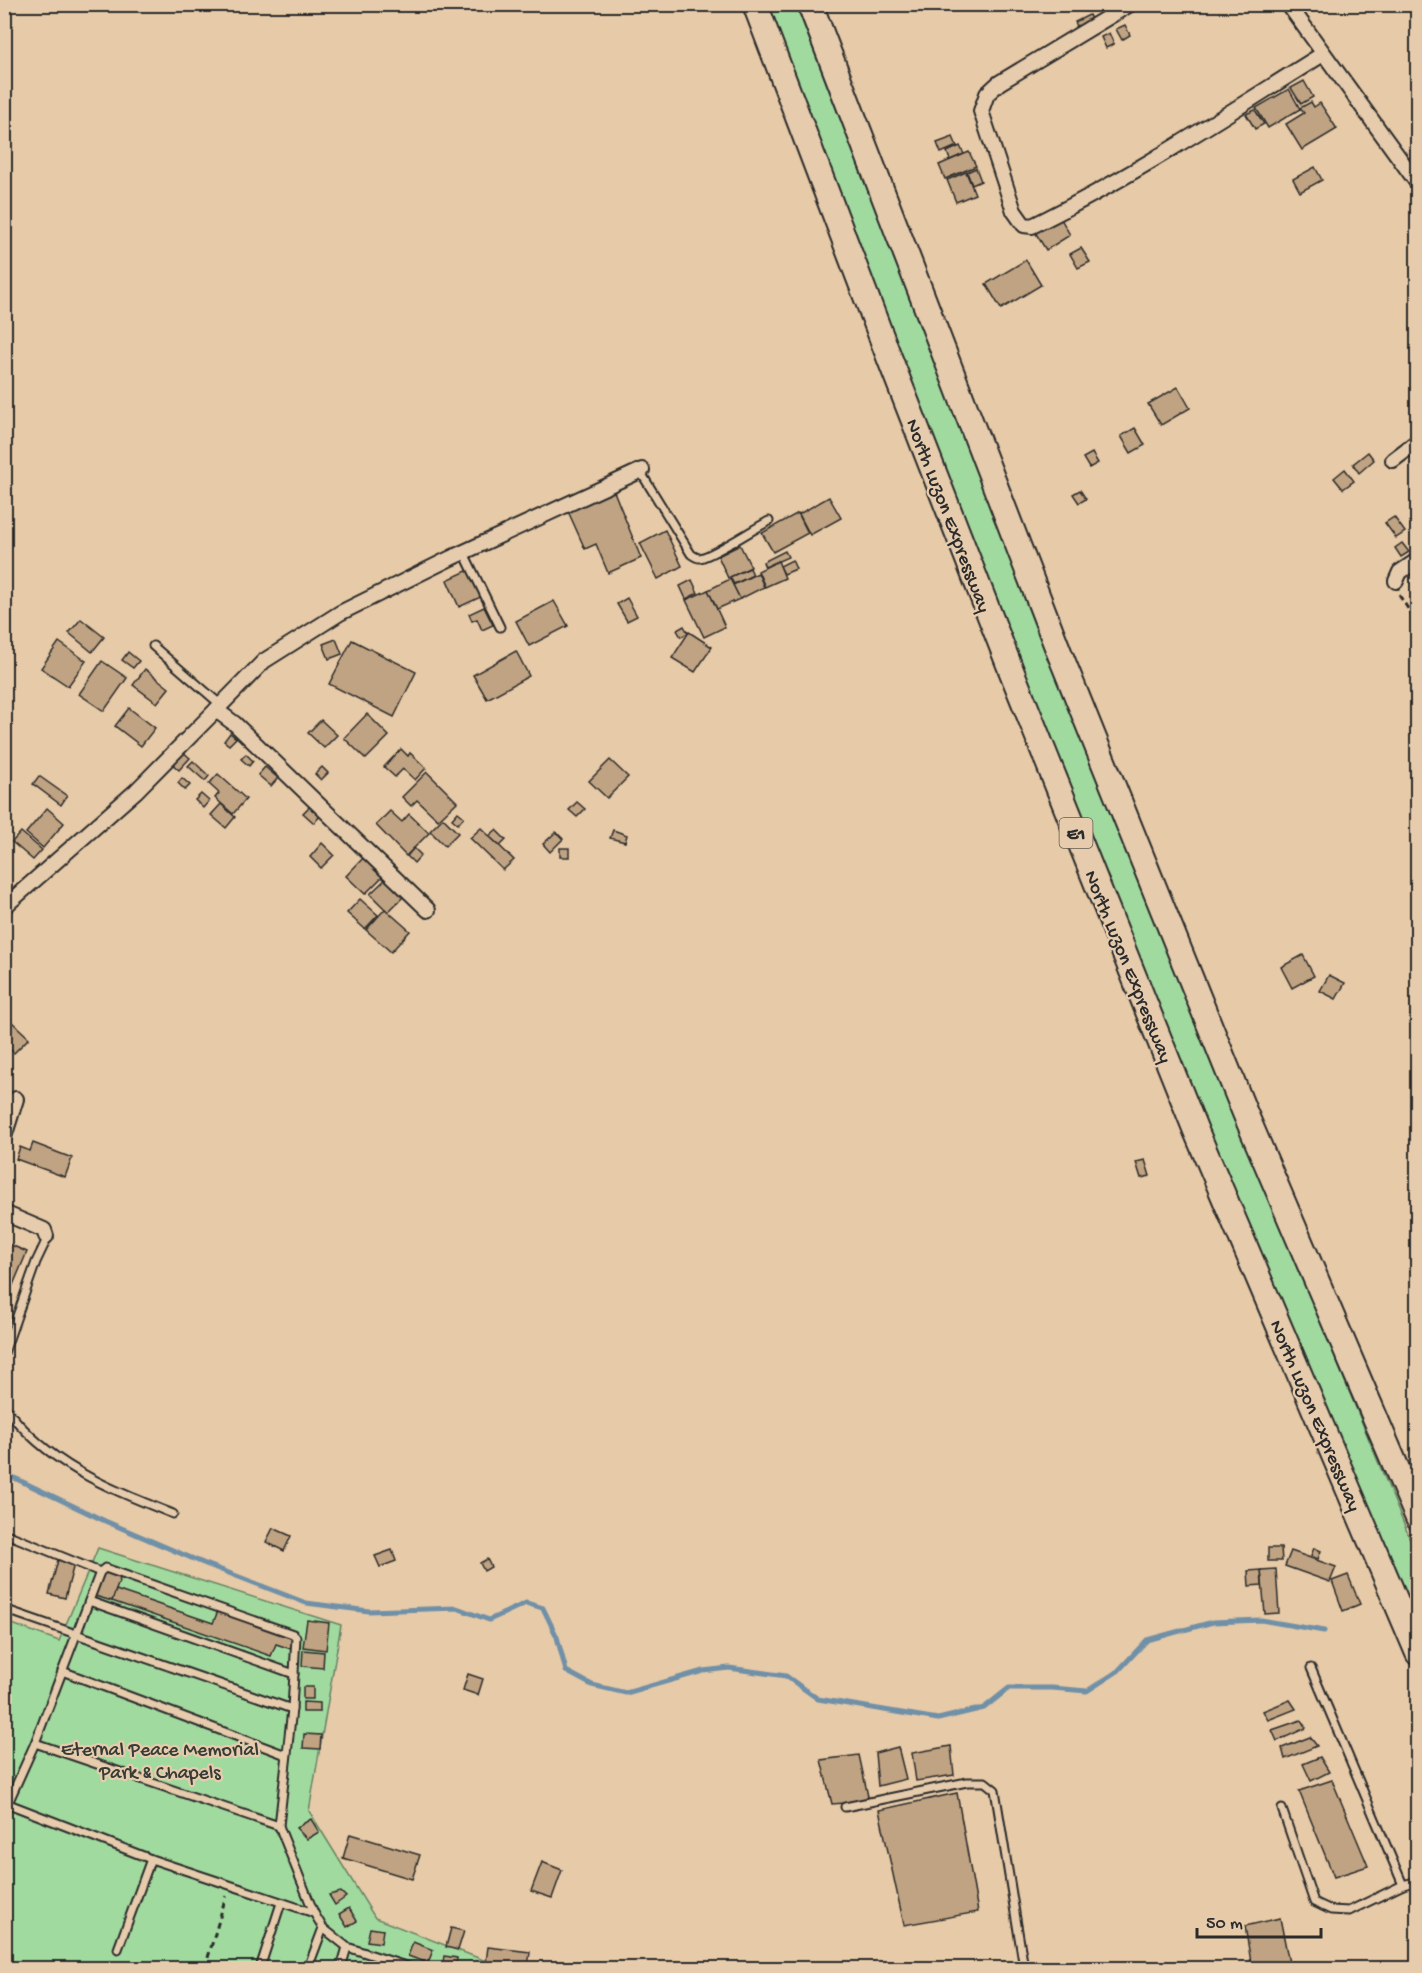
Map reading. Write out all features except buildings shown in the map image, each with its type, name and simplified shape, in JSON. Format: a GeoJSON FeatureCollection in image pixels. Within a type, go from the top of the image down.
{"type":"FeatureCollection","features":[{"type":"Feature","properties":{"kind":"highway","name":"North Luzon Expressway"},"geometry":{"type":"LineString","coordinates":[[755,4],[1011,670],[1196,1131],[1418,1653]]}},
{"type":"Feature","properties":{"kind":"highway"},"geometry":{"type":"LineString","coordinates":[[810,4],[1059,652],[1245,1113],[1418,1518]]}},
{"type":"Feature","properties":{"kind":"street"},"geometry":{"type":"LineString","coordinates":[[1130,4],[999,83],[987,94],[981,111],[1014,211],[1024,225],[1032,226],[1086,199],[1323,54]]}},
{"type":"Feature","properties":{"kind":"street"},"geometry":{"type":"LineString","coordinates":[[1288,4],[1418,184]]}},
{"type":"Feature","properties":{"kind":"street"},"geometry":{"type":"LineString","coordinates":[[1393,460],[1418,441]]}},
{"type":"Feature","properties":{"kind":"street"},"geometry":{"type":"LineString","coordinates":[[4,907],[136,791],[264,661],[340,613],[641,471]]}},
{"type":"Feature","properties":{"kind":"street"},"geometry":{"type":"LineString","coordinates":[[1396,581],[1400,572],[1418,560]]}},
{"type":"Feature","properties":{"kind":"street"},"geometry":{"type":"LineString","coordinates":[[218,707],[428,910]]}},
{"type":"Feature","properties":{"kind":"street"},"geometry":{"type":"LineString","coordinates":[[4,1137],[16,1099]]}},
{"type":"Feature","properties":{"kind":"street"},"geometry":{"type":"LineString","coordinates":[[4,1213],[44,1230],[46,1236]]}},
{"type":"Feature","properties":{"kind":"lane"},"geometry":{"type":"LineString","coordinates":[[641,471],[691,554],[696,557],[700,558],[769,521]]}},
{"type":"Feature","properties":{"kind":"lane"},"geometry":{"type":"LineString","coordinates":[[464,553],[500,627]]}},
{"type":"Feature","properties":{"kind":"lane"},"geometry":{"type":"LineString","coordinates":[[153,646],[218,707]]}},
{"type":"Feature","properties":{"kind":"lane"},"geometry":{"type":"LineString","coordinates":[[4,1353],[46,1236]]}},
{"type":"Feature","properties":{"kind":"lane"},"geometry":{"type":"LineString","coordinates":[[4,1406],[47,1451],[80,1473],[104,1486],[173,1514]]}},
{"type":"Feature","properties":{"kind":"lane"},"geometry":{"type":"LineString","coordinates":[[4,1533],[100,1572]]}},
{"type":"Feature","properties":{"kind":"lane"},"geometry":{"type":"LineString","coordinates":[[4,1812],[6,1803],[35,1743],[100,1572],[105,1568],[293,1634],[296,1637],[292,1709],[279,1826],[314,1913],[323,1928],[347,1947],[412,1968]]}},
{"type":"Feature","properties":{"kind":"lane"},"geometry":{"type":"LineString","coordinates":[[89,1601],[294,1674]]}},
{"type":"Feature","properties":{"kind":"lane"},"geometry":{"type":"LineString","coordinates":[[4,1609],[292,1709]]}},
{"type":"Feature","properties":{"kind":"lane"},"geometry":{"type":"LineString","coordinates":[[1311,1668],[1403,1885]]}},
{"type":"Feature","properties":{"kind":"lane"},"geometry":{"type":"LineString","coordinates":[[62,1671],[286,1755]]}},
{"type":"Feature","properties":{"kind":"lane"},"geometry":{"type":"LineString","coordinates":[[35,1743],[279,1826]]}},
{"type":"Feature","properties":{"kind":"lane"},"geometry":{"type":"LineString","coordinates":[[845,1807],[967,1782],[985,1782],[995,1790],[1024,1968]]}},
{"type":"Feature","properties":{"kind":"lane"},"geometry":{"type":"LineString","coordinates":[[6,1803],[151,1859],[281,1904],[314,1913]]}},
{"type":"Feature","properties":{"kind":"lane"},"geometry":{"type":"LineString","coordinates":[[1282,1809],[1314,1902],[1331,1910],[1349,1911],[1403,1885],[1418,1881]]}},
{"type":"Feature","properties":{"kind":"lane"},"geometry":{"type":"LineString","coordinates":[[118,1948],[151,1859]]}},
{"type":"Feature","properties":{"kind":"lane"},"geometry":{"type":"LineString","coordinates":[[260,1968],[281,1904]]}},
{"type":"Feature","properties":{"kind":"lane"},"geometry":{"type":"LineString","coordinates":[[308,1968],[323,1928]]}},
{"type":"Feature","properties":{"kind":"lane"},"geometry":{"type":"LineString","coordinates":[[341,1968],[347,1947]]}},
{"type":"Feature","properties":{"kind":"path"},"geometry":{"type":"LineString","coordinates":[[1396,581],[1399,594],[1418,624]]}},
{"type":"Feature","properties":{"kind":"path"},"geometry":{"type":"LineString","coordinates":[[205,1968],[229,1885]]}},
{"type":"Feature","properties":{"kind":"green space"},"geometry":{"type":"Polygon","coordinates":[[[762,5],[796,5],[1036,624],[1417,1556],[1417,1633],[1007,643],[762,5]]]}},
{"type":"Feature","properties":{"kind":"green space","name":"Eternal Peace Memorial Park & Chapels"},"geometry":{"type":"Polygon","coordinates":[[[98,1548],[341,1625],[309,1811],[375,1918],[504,1968],[5,1968],[4,1621],[59,1641],[98,1548]]]}},
{"type":"Feature","properties":{"kind":"waterway"},"geometry":{"type":"LineString","coordinates":[[4,1473],[105,1521],[203,1563],[306,1603],[369,1611],[457,1608],[489,1620],[526,1603],[543,1608],[557,1637],[566,1671],[592,1685],[626,1693],[703,1671],[729,1668],[786,1676],[818,1699],[938,1719],[984,1708],[1009,1688],[1087,1691],[1118,1671],[1147,1640],[1213,1622],[1261,1620],[1324,1631]]}}]}
